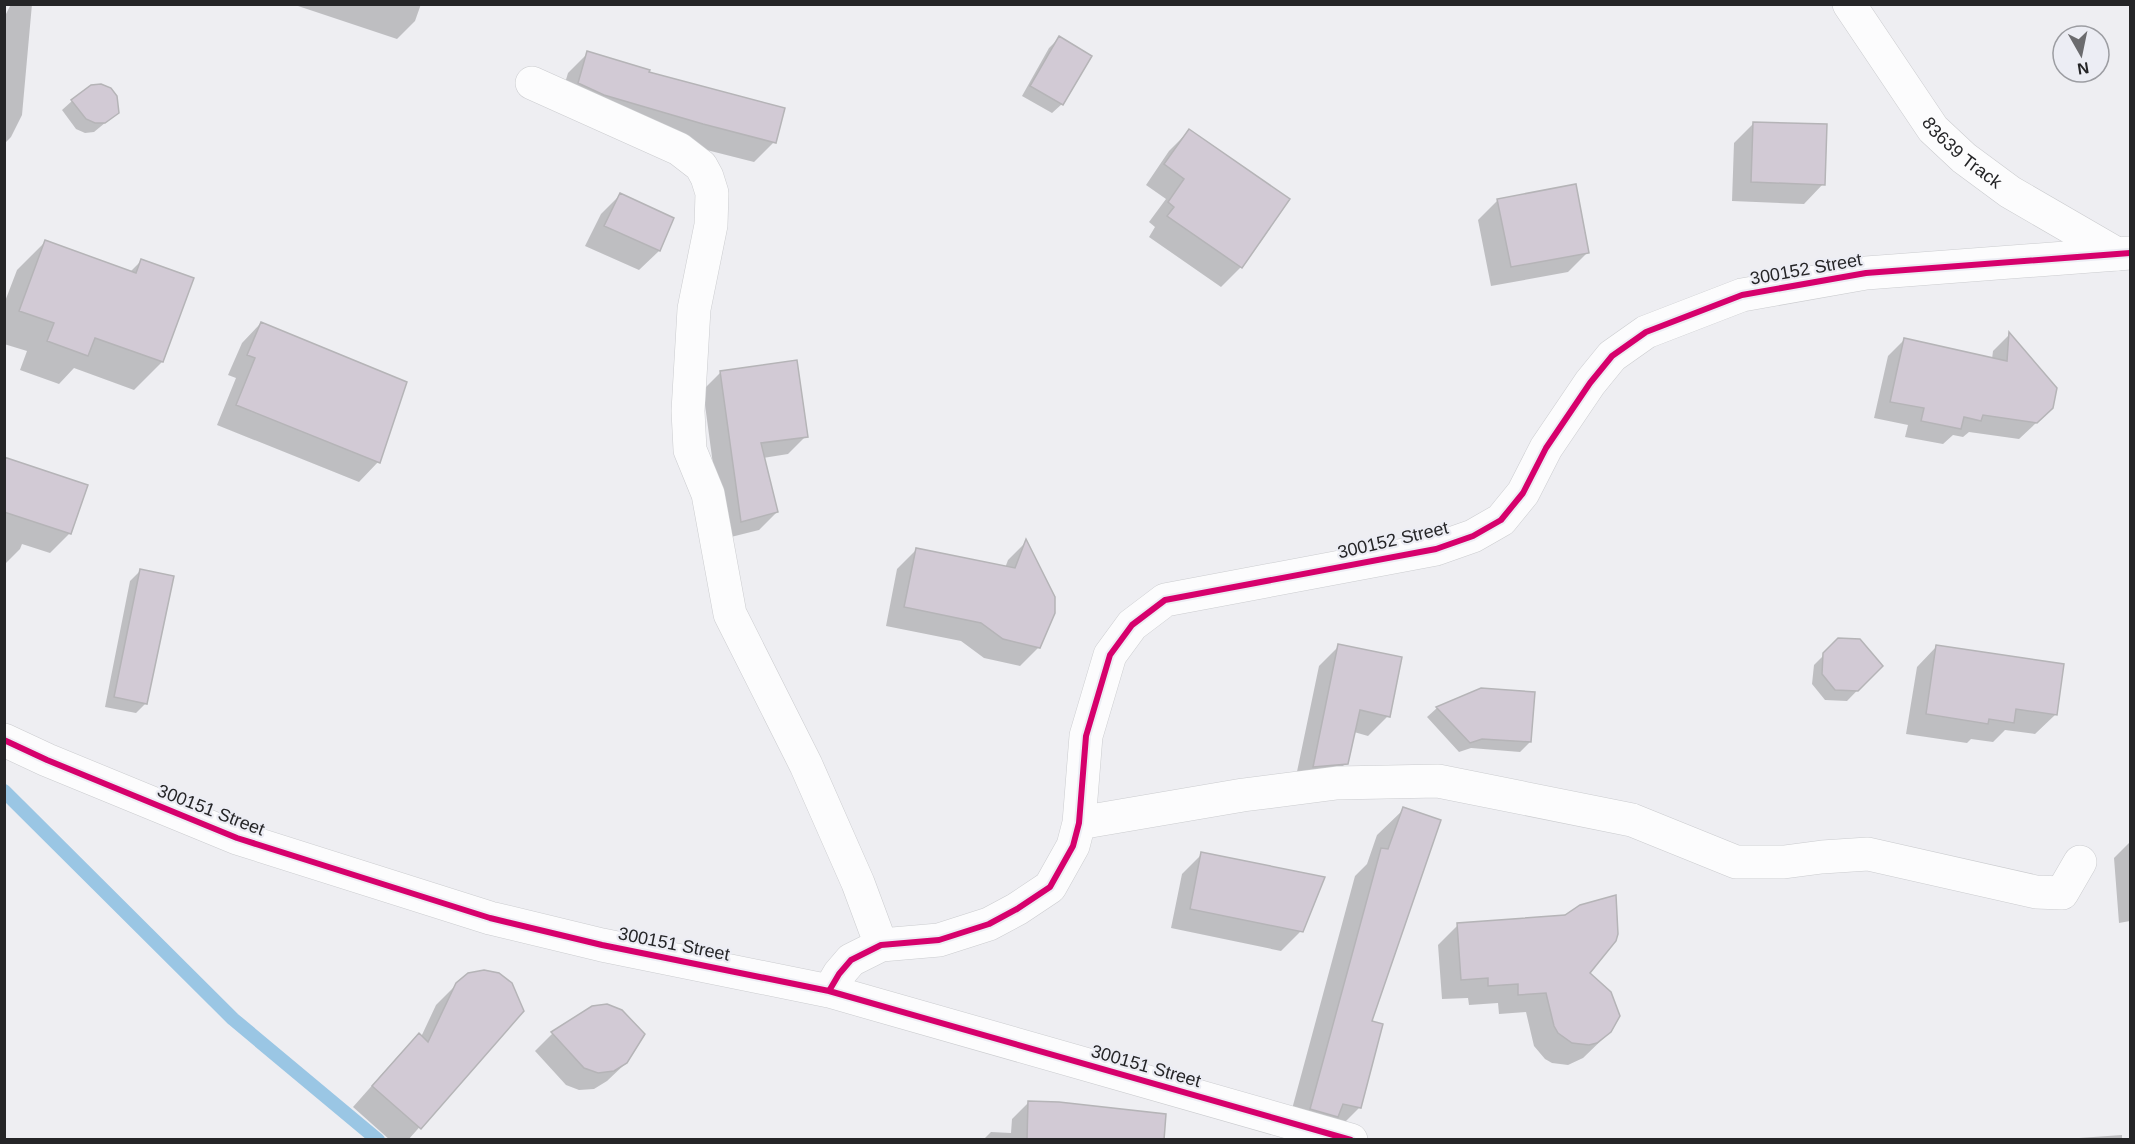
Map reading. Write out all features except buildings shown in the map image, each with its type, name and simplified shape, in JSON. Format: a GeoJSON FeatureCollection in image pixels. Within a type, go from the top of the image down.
{"type":"FeatureCollection","features":[{"type":"Feature","properties":{"kind":"street","name":"83639 Track"},"geometry":{"type":"LineString","coordinates":[[1849,4],[1933,129],[1964,158],[2010,192],[2124,253]]}},
{"type":"Feature","properties":{"kind":"street"},"geometry":{"type":"LineString","coordinates":[[532,83],[679,149],[701,166],[707,177],[712,193],[711,225],[694,309],[688,411],[690,450],[708,494],[730,614],[806,765],[858,883],[881,945]]}},
{"type":"Feature","properties":{"kind":"street","name":"300152 Street"},"geometry":{"type":"LineString","coordinates":[[829,991],[851,960],[881,945],[939,940],[989,924],[1017,909],[1050,886],[1073,846],[1079,823],[1086,736],[1110,655],[1132,625],[1165,600],[1436,549],[1473,536],[1501,520],[1523,493],[1546,448],[1590,383],[1612,356],[1646,332],[1742,295],[1866,273],[2124,253]]}},
{"type":"Feature","properties":{"kind":"street","name":"300151 Street"},"geometry":{"type":"LineString","coordinates":[[4,740],[237,838],[490,918],[602,945],[829,991],[1351,1140]]}},
{"type":"Feature","properties":{"kind":"street"},"geometry":{"type":"LineString","coordinates":[[1079,823],[1243,795],[1337,783],[1438,781],[1632,820],[1736,862],[1784,862],[1868,854],[2036,892],[2062,893],[2080,862]]}},
{"type":"Feature","properties":{"kind":"waterway"},"geometry":{"type":"LineString","coordinates":[[4,791],[233,1019],[378,1140]]}},
{"type":"Feature","properties":{"kind":"cycle path"},"geometry":{"type":"LineString","coordinates":[[829,991],[851,960],[881,945],[939,940],[989,924],[1050,887],[1073,846],[1079,823],[1086,736],[1110,655],[1132,625],[1165,600],[1436,549],[1473,536],[1501,520],[1523,493],[1546,448],[1590,383],[1612,356],[1646,332],[1742,295],[1866,273],[2130,253]]}},
{"type":"Feature","properties":{"kind":"cycle path"},"geometry":{"type":"LineString","coordinates":[[4,740],[237,838],[490,918],[602,945],[829,991],[1351,1140]]}}]}
